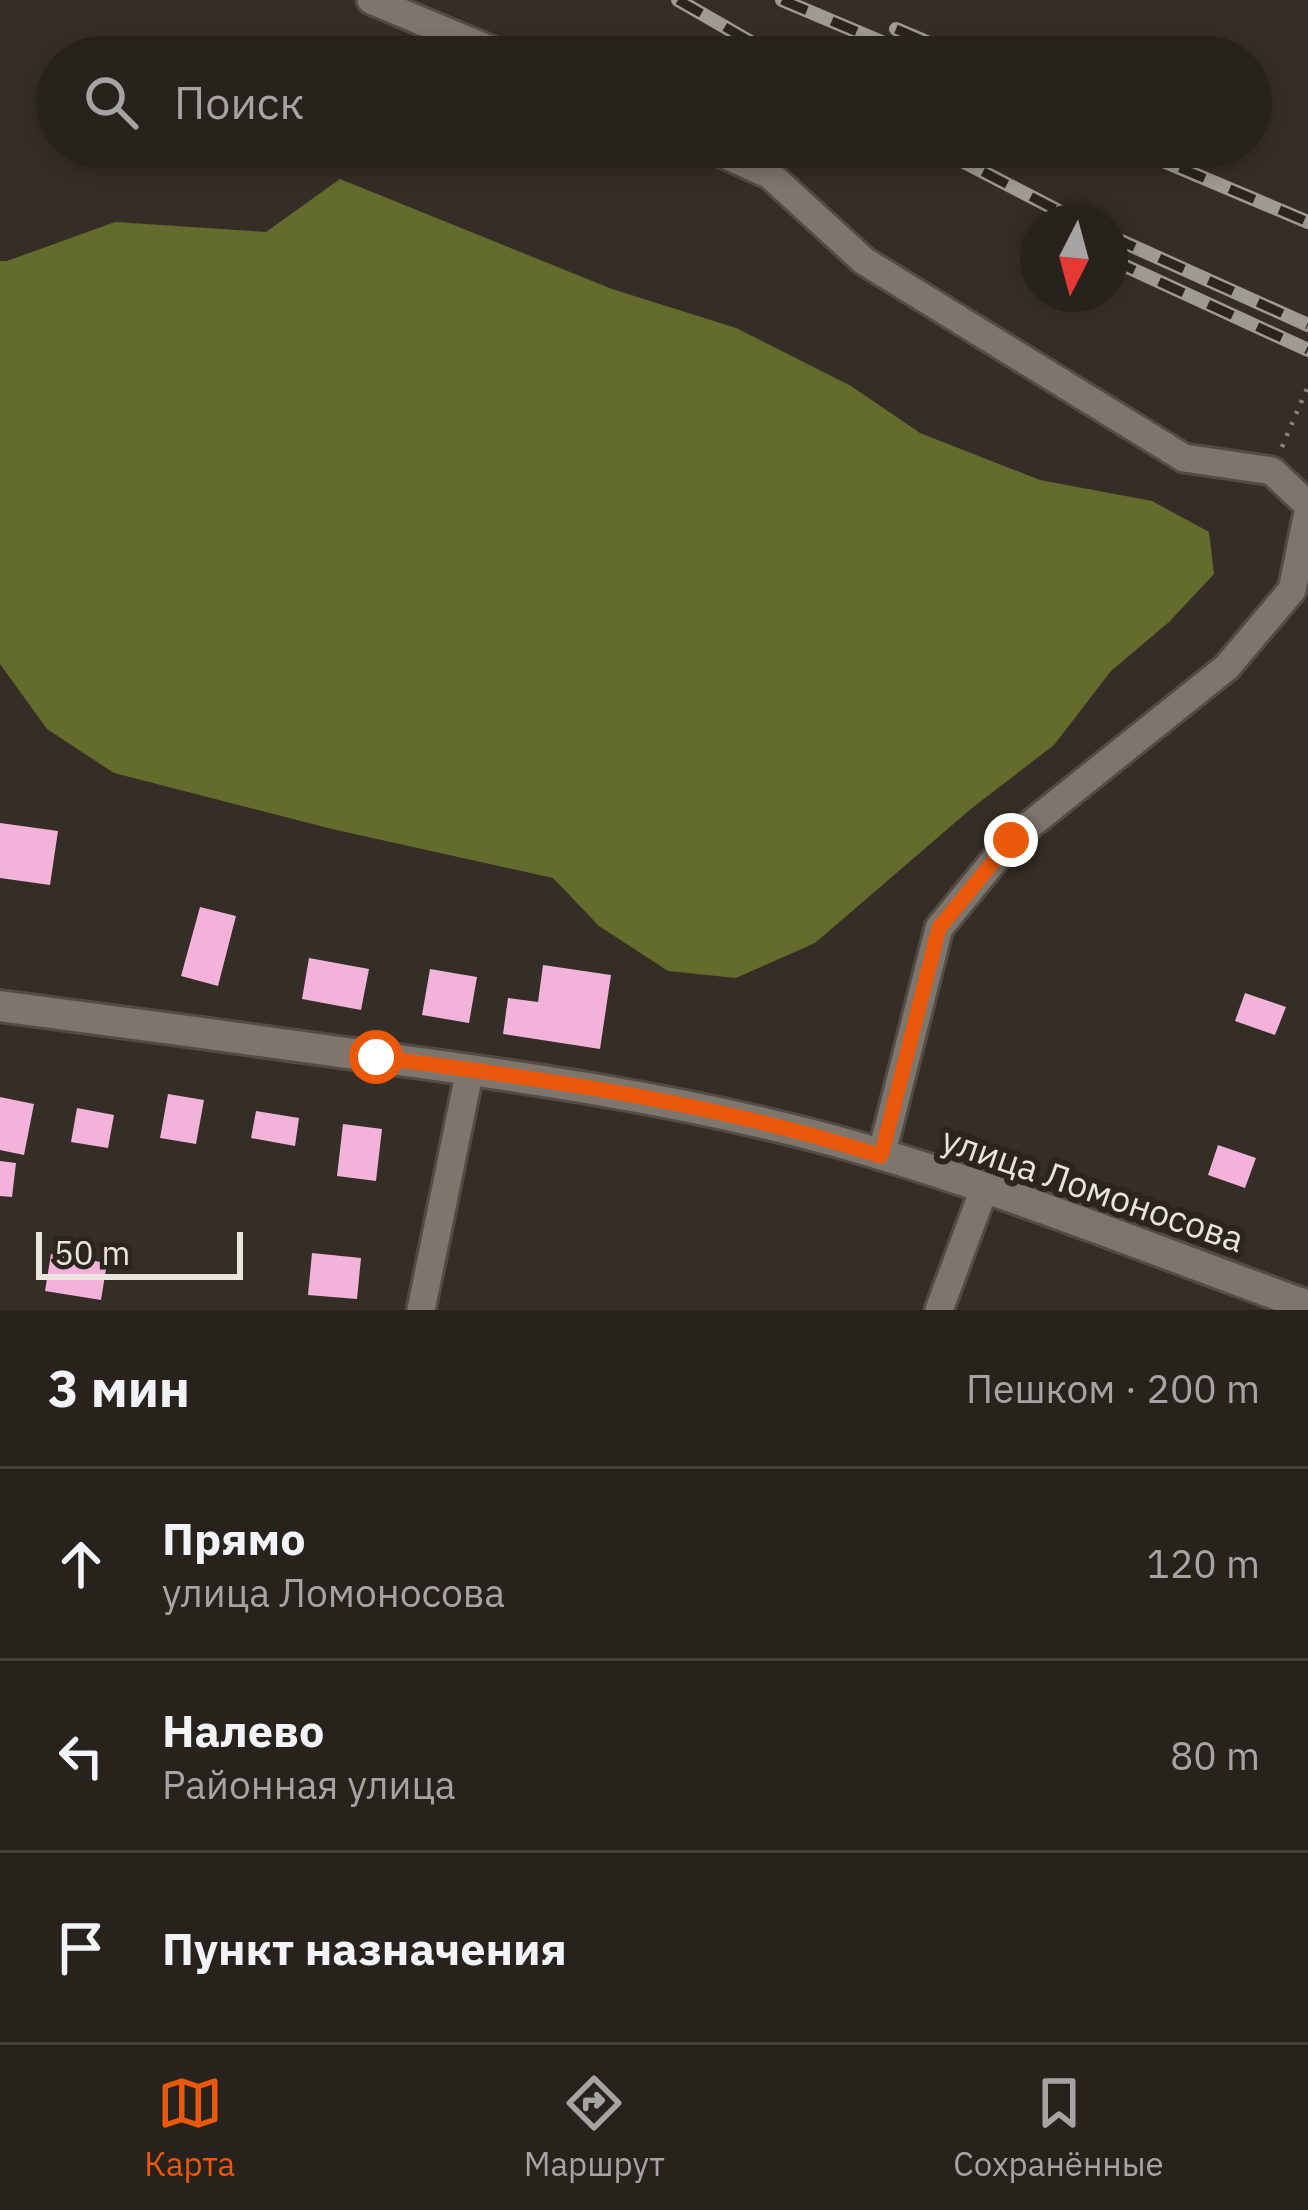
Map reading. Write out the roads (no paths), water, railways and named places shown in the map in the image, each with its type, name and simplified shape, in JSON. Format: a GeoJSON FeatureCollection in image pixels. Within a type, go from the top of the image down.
{"type":"FeatureCollection","features":[{"type":"Feature","properties":{"kind":"street"},"geometry":{"type":"LineString","coordinates":[[370,0],[457,36]]}},
{"type":"Feature","properties":{"kind":"street"},"geometry":{"type":"LineString","coordinates":[[754,168],[770,175],[864,260],[1184,458],[1272,471],[1308,508],[1292,590],[1227,667],[1011,840],[939,928],[881,1156]]}},
{"type":"Feature","properties":{"kind":"street","name":"улица Ломоносова"},"geometry":{"type":"LineString","coordinates":[[0,1006],[612,1092],[836,1142],[984,1189],[1308,1306]]}},
{"type":"Feature","properties":{"kind":"street"},"geometry":{"type":"LineString","coordinates":[[421,1310],[470,1069]]}},
{"type":"Feature","properties":{"kind":"street"},"geometry":{"type":"LineString","coordinates":[[939,1310],[984,1189]]}},
{"type":"Feature","properties":{"kind":"railway"},"geometry":{"type":"LineString","coordinates":[[678,0],[741,36]]}},
{"type":"Feature","properties":{"kind":"railway"},"geometry":{"type":"LineString","coordinates":[[782,0],[867,36]]}},
{"type":"Feature","properties":{"kind":"railway"},"geometry":{"type":"LineString","coordinates":[[896,29],[912,36]]}},
{"type":"Feature","properties":{"kind":"railway"},"geometry":{"type":"LineString","coordinates":[[976,168],[1045,204]]}},
{"type":"Feature","properties":{"kind":"railway"},"geometry":{"type":"LineString","coordinates":[[1180,168],[1308,222]]}},
{"type":"Feature","properties":{"kind":"railway"},"geometry":{"type":"LineString","coordinates":[[1128,244],[1308,325]]}},
{"type":"Feature","properties":{"kind":"railway"},"geometry":{"type":"LineString","coordinates":[[1128,267],[1308,350]]}}]}
